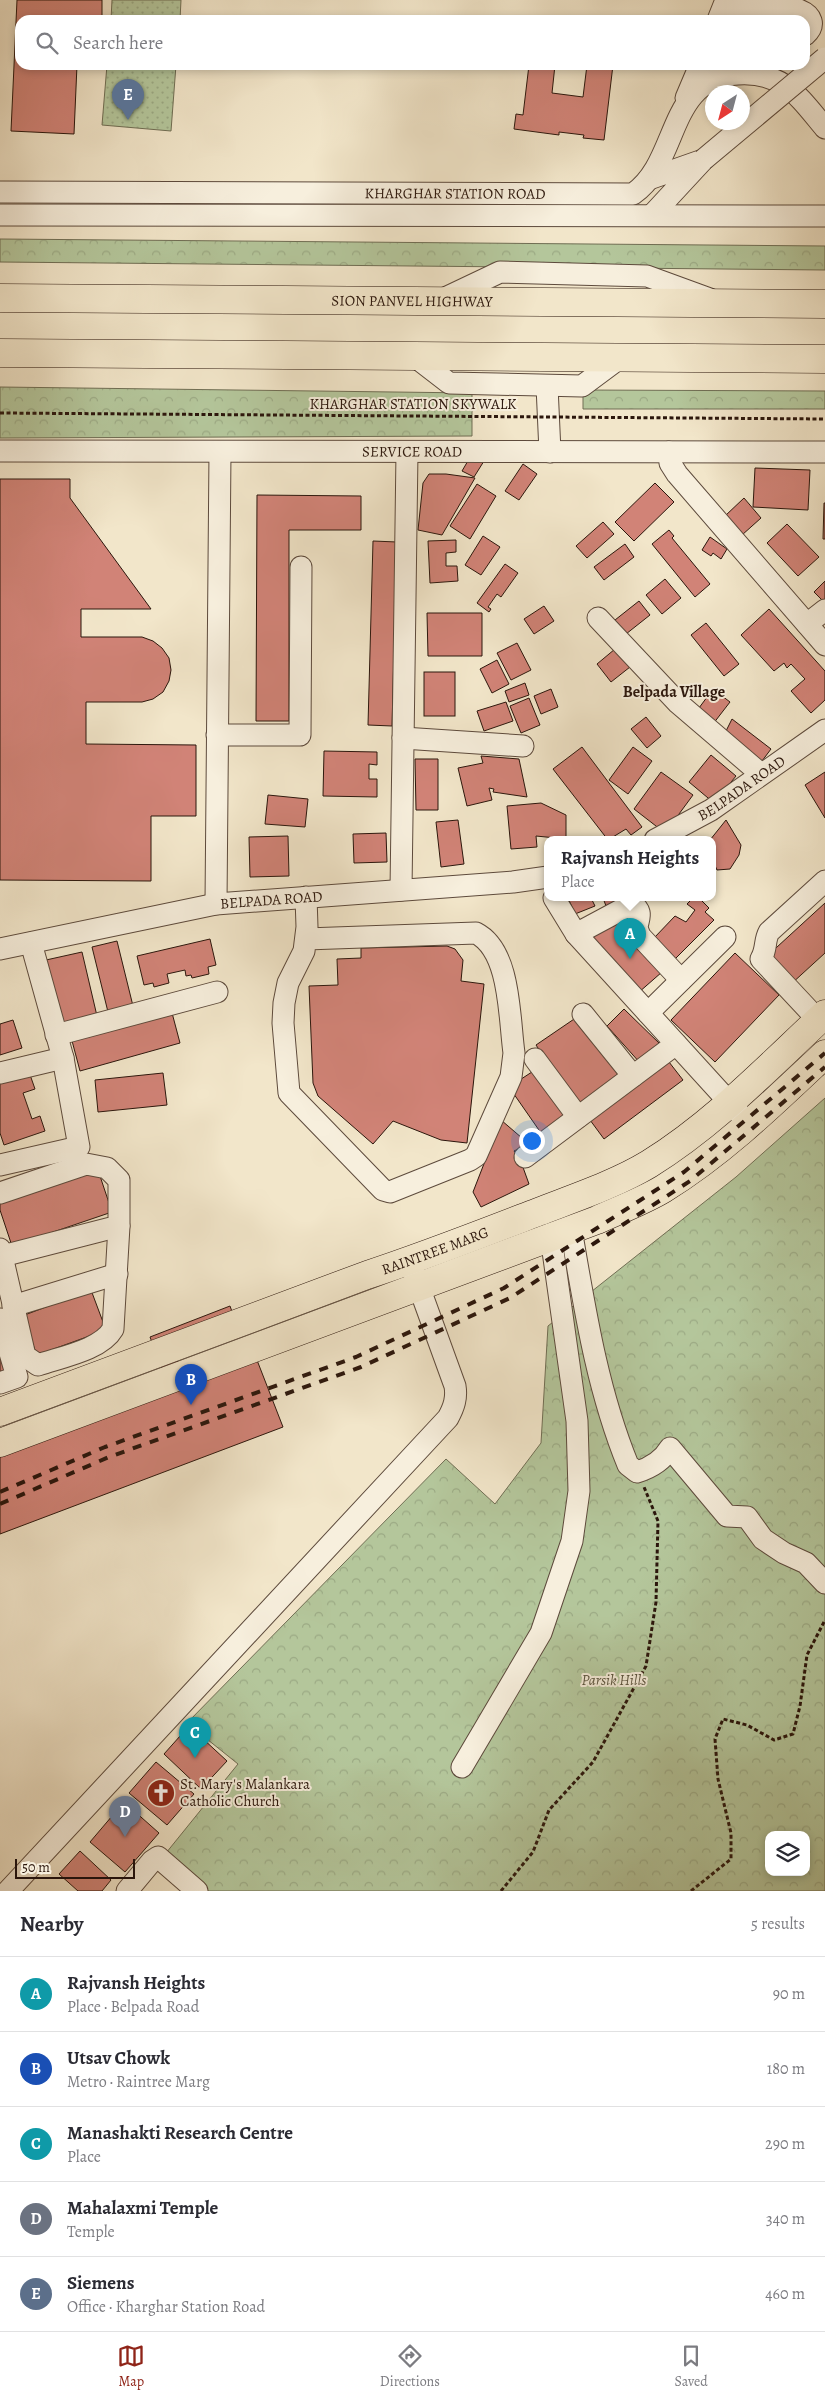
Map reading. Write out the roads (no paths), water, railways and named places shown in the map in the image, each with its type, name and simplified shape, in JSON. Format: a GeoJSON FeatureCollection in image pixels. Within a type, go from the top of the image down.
{"type":"FeatureCollection","features":[{"type":"Feature","properties":{"kind":"main road","name":"SION PANVEL HIGHWAY"},"geometry":{"type":"LineString","coordinates":[[0,298],[825,304]]}},
{"type":"Feature","properties":{"kind":"main road"},"geometry":{"type":"LineString","coordinates":[[0,353],[825,359]]}},
{"type":"Feature","properties":{"kind":"main road","name":"RAINTREE MARG"},"geometry":{"type":"LineString","coordinates":[[0,1412],[358,1278],[410,1261],[586,1193],[648,1165],[685,1139],[730,1103],[822,1017]]}},
{"type":"Feature","properties":{"kind":"main road","name":"RAINTREE MARG"},"geometry":{"type":"LineString","coordinates":[[0,1443],[420,1288],[561,1233],[662,1190],[702,1162],[749,1124],[825,1054]]}},
{"type":"Feature","properties":{"kind":"street"},"geometry":{"type":"LineString","coordinates":[[720,15],[724,5],[799,10],[808,15]]}},
{"type":"Feature","properties":{"kind":"street"},"geometry":{"type":"LineString","coordinates":[[810,16],[812,21],[810,29]]}},
{"type":"Feature","properties":{"kind":"street"},"geometry":{"type":"LineString","coordinates":[[653,214],[703,160],[825,58]]}},
{"type":"Feature","properties":{"kind":"street"},"geometry":{"type":"LineString","coordinates":[[683,107],[698,70]]}},
{"type":"Feature","properties":{"kind":"street","name":"KHARGHAR STATION ROAD"},"geometry":{"type":"LineString","coordinates":[[0,192],[633,194],[650,179],[683,107],[704,84],[725,74],[750,70]]}},
{"type":"Feature","properties":{"kind":"street","name":"KHARGHAR STATION ROAD"},"geometry":{"type":"LineString","coordinates":[[758,70],[783,84],[802,100],[825,128]]}},
{"type":"Feature","properties":{"kind":"street"},"geometry":{"type":"LineString","coordinates":[[650,179],[703,160]]}},
{"type":"Feature","properties":{"kind":"street"},"geometry":{"type":"LineString","coordinates":[[102,192],[102,213]]}},
{"type":"Feature","properties":{"kind":"street","name":"KHARGHAR STATION ROAD"},"geometry":{"type":"LineString","coordinates":[[0,215],[102,213],[825,216]]}},
{"type":"Feature","properties":{"kind":"street"},"geometry":{"type":"LineString","coordinates":[[414,356],[449,383],[547,386],[582,386],[621,357]]}},
{"type":"Feature","properties":{"kind":"street"},"geometry":{"type":"LineString","coordinates":[[547,386],[550,452]]}},
{"type":"Feature","properties":{"kind":"street","name":"SERVICE ROAD"},"geometry":{"type":"LineString","coordinates":[[0,452],[825,452]]}},
{"type":"Feature","properties":{"kind":"street"},"geometry":{"type":"LineString","coordinates":[[216,904],[220,452]]}},
{"type":"Feature","properties":{"kind":"street"},"geometry":{"type":"LineString","coordinates":[[402,890],[407,452]]}},
{"type":"Feature","properties":{"kind":"street"},"geometry":{"type":"LineString","coordinates":[[670,452],[670,463],[677,474],[825,645]]}},
{"type":"Feature","properties":{"kind":"street"},"geometry":{"type":"LineString","coordinates":[[218,735],[300,735],[301,567]]}},
{"type":"Feature","properties":{"kind":"street"},"geometry":{"type":"LineString","coordinates":[[807,624],[825,610]]}},
{"type":"Feature","properties":{"kind":"street"},"geometry":{"type":"LineString","coordinates":[[598,618],[678,703],[760,774]]}},
{"type":"Feature","properties":{"kind":"street","name":"BELPADA ROAD"},"geometry":{"type":"LineString","coordinates":[[662,836],[711,810],[825,730]]}},
{"type":"Feature","properties":{"kind":"street"},"geometry":{"type":"LineString","coordinates":[[403,738],[523,746]]}},
{"type":"Feature","properties":{"kind":"street","name":"BELPADA ROAD"},"geometry":{"type":"LineString","coordinates":[[0,949],[216,904],[513,882],[544,878]]}},
{"type":"Feature","properties":{"kind":"street"},"geometry":{"type":"LineString","coordinates":[[822,1017],[761,958],[766,951],[766,937],[769,932],[825,881]]}},
{"type":"Feature","properties":{"kind":"street"},"geometry":{"type":"LineString","coordinates":[[306,897],[306,939],[304,951],[288,983],[284,1003],[288,1092],[379,1187],[390,1192],[476,1156],[511,1077],[513,1064],[504,976],[493,946],[476,934],[306,939]]}},
{"type":"Feature","properties":{"kind":"street"},"geometry":{"type":"LineString","coordinates":[[556,901],[576,934],[749,1124]]}},
{"type":"Feature","properties":{"kind":"street"},"geometry":{"type":"LineString","coordinates":[[576,934],[632,904],[640,912],[641,916],[637,928],[640,936],[681,980]]}},
{"type":"Feature","properties":{"kind":"street"},"geometry":{"type":"LineString","coordinates":[[648,1014],[725,937]]}},
{"type":"Feature","properties":{"kind":"street"},"geometry":{"type":"LineString","coordinates":[[30,943],[60,1048],[83,1156]]}},
{"type":"Feature","properties":{"kind":"street"},"geometry":{"type":"LineString","coordinates":[[39,1055],[217,992]]}},
{"type":"Feature","properties":{"kind":"street"},"geometry":{"type":"LineString","coordinates":[[583,1014],[633,1076]]}},
{"type":"Feature","properties":{"kind":"street"},"geometry":{"type":"LineString","coordinates":[[525,1157],[676,1044]]}},
{"type":"Feature","properties":{"kind":"street"},"geometry":{"type":"LineString","coordinates":[[0,1073],[60,1048]]}},
{"type":"Feature","properties":{"kind":"street"},"geometry":{"type":"LineString","coordinates":[[535,1059],[578,1117]]}},
{"type":"Feature","properties":{"kind":"street"},"geometry":{"type":"LineString","coordinates":[[0,1193],[83,1156]]}},
{"type":"Feature","properties":{"kind":"street"},"geometry":{"type":"LineString","coordinates":[[2,1160],[83,1156],[107,1168],[119,1180],[117,1274],[113,1329],[110,1335],[100,1344],[38,1365],[25,1356],[7,1312]]}},
{"type":"Feature","properties":{"kind":"street"},"geometry":{"type":"LineString","coordinates":[[0,1383],[17,1377],[7,1312],[1,1252],[119,1226]]}},
{"type":"Feature","properties":{"kind":"street"},"geometry":{"type":"LineString","coordinates":[[561,1233],[603,1390],[628,1466],[637,1472],[650,1468],[667,1454],[670,1448],[727,1516],[747,1517],[763,1539],[784,1553],[806,1563],[825,1583]]}},
{"type":"Feature","properties":{"kind":"street"},"geometry":{"type":"LineString","coordinates":[[462,1767],[541,1633],[572,1541],[579,1491],[577,1420],[561,1233]]}},
{"type":"Feature","properties":{"kind":"street"},"geometry":{"type":"LineString","coordinates":[[8,1891],[448,1418],[457,1395],[456,1386],[410,1261]]}},
{"type":"Feature","properties":{"kind":"street"},"geometry":{"type":"LineString","coordinates":[[7,1312],[117,1274]]}},
{"type":"Feature","properties":{"kind":"street"},"geometry":{"type":"LineString","coordinates":[[127,1891],[152,1861],[158,1857],[191,1889]]}},
{"type":"Feature","properties":{"kind":"railway"},"geometry":{"type":"LineString","coordinates":[[0,1492],[105,1447],[356,1357],[504,1288],[684,1172],[825,1053]]}},
{"type":"Feature","properties":{"kind":"railway"},"geometry":{"type":"LineString","coordinates":[[0,1504],[109,1457],[361,1367],[510,1298],[690,1181],[825,1067]]}},
{"type":"Feature","properties":{"kind":"place","name":"Siemens"},"geometry":{"type":"Point","coordinates":[128,120]}},
{"type":"Feature","properties":{"kind":"place","name":"Rajvansh Heights"},"geometry":{"type":"Point","coordinates":[630,959]}},
{"type":"Feature","properties":{"kind":"place","name":"Utsav Chowk"},"geometry":{"type":"Point","coordinates":[191,1405]}},
{"type":"Feature","properties":{"kind":"place","name":"Manashakti Research Centre"},"geometry":{"type":"Point","coordinates":[195,1758]}},
{"type":"Feature","properties":{"kind":"place","name":"St. Mary's Malankara Catholic Church"},"geometry":{"type":"Point","coordinates":[161,1793]}},
{"type":"Feature","properties":{"kind":"place","name":"Mahalaxmi Temple"},"geometry":{"type":"Point","coordinates":[125,1837]}},
{"type":"Feature","properties":{"kind":"district","name":"Belpada Village"},"geometry":{"type":"Point","coordinates":[674,692]}},
{"type":"Feature","properties":{"kind":"park label","name":"Parsik Hills"},"geometry":{"type":"Point","coordinates":[614,1680]}}]}
